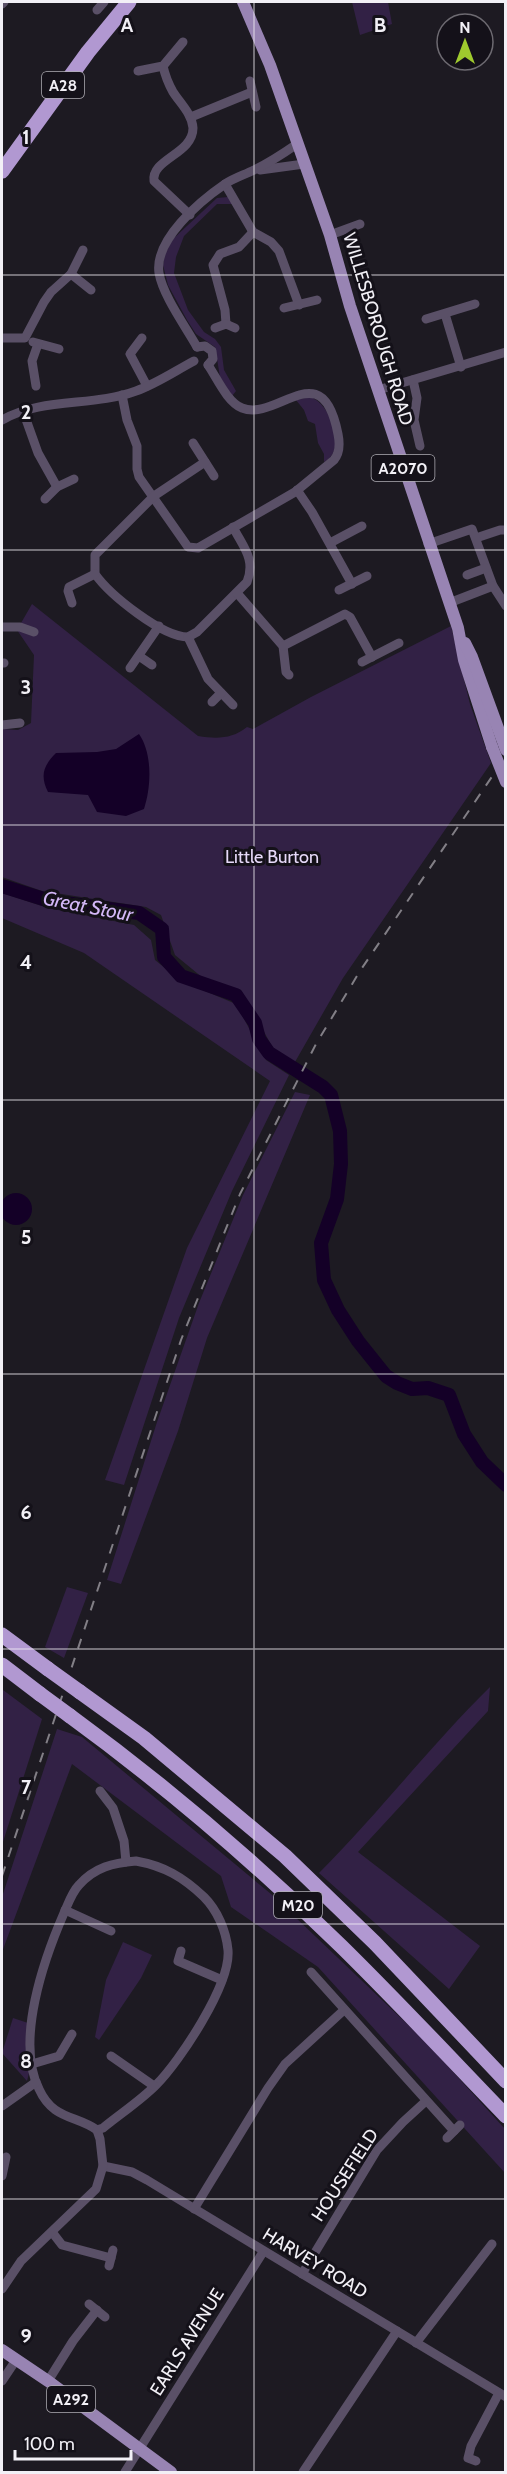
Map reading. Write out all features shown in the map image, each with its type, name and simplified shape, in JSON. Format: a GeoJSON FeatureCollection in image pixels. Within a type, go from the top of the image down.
{"type":"FeatureCollection","features":[{"type":"Feature","properties":{"kind":"highway","name":"A28"},"geometry":{"type":"LineString","coordinates":[[2,171],[88,52],[129,2]]}},
{"type":"Feature","properties":{"kind":"highway","name":"M20"},"geometry":{"type":"LineString","coordinates":[[2,1635],[144,1738],[291,1863],[375,1943],[506,2081]]}},
{"type":"Feature","properties":{"kind":"highway","name":"M20"},"geometry":{"type":"LineString","coordinates":[[2,1665],[125,1756],[218,1832],[342,1947],[506,2116]]}},
{"type":"Feature","properties":{"kind":"main road","name":"A2070"},"geometry":{"type":"LineString","coordinates":[[243,2],[270,65],[297,144]]}},
{"type":"Feature","properties":{"kind":"main road","name":"WILLESBOROUGH ROAD"},"geometry":{"type":"LineString","coordinates":[[297,144],[330,235],[350,306],[458,628],[464,660],[500,745],[506,782]]}},
{"type":"Feature","properties":{"kind":"main road","name":"A292"},"geometry":{"type":"LineString","coordinates":[[2,2350],[171,2472]]}},
{"type":"Feature","properties":{"kind":"street"},"geometry":{"type":"LineString","coordinates":[[97,10],[104,2]]}},
{"type":"Feature","properties":{"kind":"street"},"geometry":{"type":"LineString","coordinates":[[138,71],[163,66],[183,42]]}},
{"type":"Feature","properties":{"kind":"street"},"geometry":{"type":"LineString","coordinates":[[163,66],[167,81],[191,117],[193,128],[191,139],[153,175],[154,181],[190,215]]}},
{"type":"Feature","properties":{"kind":"street"},"geometry":{"type":"LineString","coordinates":[[250,81],[256,107]]}},
{"type":"Feature","properties":{"kind":"street"},"geometry":{"type":"LineString","coordinates":[[191,117],[252,92]]}},
{"type":"Feature","properties":{"kind":"street"},"geometry":{"type":"LineString","coordinates":[[197,347],[159,274],[159,264],[165,244],[190,215],[225,184],[255,170],[297,144]]}},
{"type":"Feature","properties":{"kind":"street"},"geometry":{"type":"LineString","coordinates":[[255,170],[304,164]]}},
{"type":"Feature","properties":{"kind":"street"},"geometry":{"type":"LineString","coordinates":[[225,184],[253,232],[271,242],[279,251],[299,305]]}},
{"type":"Feature","properties":{"kind":"street"},"geometry":{"type":"LineString","coordinates":[[330,235],[360,224]]}},
{"type":"Feature","properties":{"kind":"street"},"geometry":{"type":"LineString","coordinates":[[226,324],[225,310],[213,265],[220,254],[239,247],[253,232]]}},
{"type":"Feature","properties":{"kind":"street"},"geometry":{"type":"LineString","coordinates":[[25,338],[51,292],[71,274],[83,250]]}},
{"type":"Feature","properties":{"kind":"street"},"geometry":{"type":"LineString","coordinates":[[71,274],[91,290]]}},
{"type":"Feature","properties":{"kind":"street"},"geometry":{"type":"LineString","coordinates":[[284,308],[317,300]]}},
{"type":"Feature","properties":{"kind":"street"},"geometry":{"type":"LineString","coordinates":[[426,319],[476,304]]}},
{"type":"Feature","properties":{"kind":"street"},"geometry":{"type":"LineString","coordinates":[[445,314],[461,367]]}},
{"type":"Feature","properties":{"kind":"street"},"geometry":{"type":"LineString","coordinates":[[215,328],[226,324],[235,328]]}},
{"type":"Feature","properties":{"kind":"street"},"geometry":{"type":"LineString","coordinates":[[2,338],[25,338],[57,349],[53,360]]}},
{"type":"Feature","properties":{"kind":"street"},"geometry":{"type":"LineString","coordinates":[[118,358],[130,354],[142,338]]}},
{"type":"Feature","properties":{"kind":"street"},"geometry":{"type":"LineString","coordinates":[[36,386],[32,361],[38,344]]}},
{"type":"Feature","properties":{"kind":"street"},"geometry":{"type":"LineString","coordinates":[[205,346],[212,351],[213,359],[208,365],[200,366],[194,361],[193,353],[197,347],[205,346]]}},
{"type":"Feature","properties":{"kind":"street"},"geometry":{"type":"LineString","coordinates":[[378,390],[505,353]]}},
{"type":"Feature","properties":{"kind":"street"},"geometry":{"type":"LineString","coordinates":[[130,354],[147,386]]}},
{"type":"Feature","properties":{"kind":"street"},"geometry":{"type":"LineString","coordinates":[[2,420],[38,406],[63,405],[122,394],[147,386],[194,361]]}},
{"type":"Feature","properties":{"kind":"street"},"geometry":{"type":"LineString","coordinates":[[122,394],[127,420],[137,444],[139,477],[191,549],[198,548],[297,490],[337,456],[338,436],[326,402],[313,394],[306,394],[255,409],[243,408],[234,403],[208,365]]}},
{"type":"Feature","properties":{"kind":"street"},"geometry":{"type":"LineString","coordinates":[[412,380],[417,398],[414,420],[420,446]]}},
{"type":"Feature","properties":{"kind":"street"},"geometry":{"type":"LineString","coordinates":[[23,411],[38,453],[57,487]]}},
{"type":"Feature","properties":{"kind":"street"},"geometry":{"type":"LineString","coordinates":[[193,443],[214,476]]}},
{"type":"Feature","properties":{"kind":"street"},"geometry":{"type":"LineString","coordinates":[[205,462],[154,496],[95,555],[94,574],[118,599],[172,634],[188,637],[197,632],[247,582],[251,567],[250,560],[233,527]]}},
{"type":"Feature","properties":{"kind":"street"},"geometry":{"type":"LineString","coordinates":[[45,499],[57,487],[74,479]]}},
{"type":"Feature","properties":{"kind":"street"},"geometry":{"type":"LineString","coordinates":[[297,490],[352,584]]}},
{"type":"Feature","properties":{"kind":"street"},"geometry":{"type":"LineString","coordinates":[[330,543],[362,526]]}},
{"type":"Feature","properties":{"kind":"street"},"geometry":{"type":"LineString","coordinates":[[428,544],[472,529],[492,586],[506,606]]}},
{"type":"Feature","properties":{"kind":"street"},"geometry":{"type":"LineString","coordinates":[[477,538],[506,530]]}},
{"type":"Feature","properties":{"kind":"street"},"geometry":{"type":"LineString","coordinates":[[467,575],[486,568]]}},
{"type":"Feature","properties":{"kind":"street"},"geometry":{"type":"LineString","coordinates":[[72,603],[69,587],[94,574]]}},
{"type":"Feature","properties":{"kind":"street"},"geometry":{"type":"LineString","coordinates":[[339,590],[366,576]]}},
{"type":"Feature","properties":{"kind":"street"},"geometry":{"type":"LineString","coordinates":[[449,603],[492,586]]}},
{"type":"Feature","properties":{"kind":"street"},"geometry":{"type":"LineString","coordinates":[[237,593],[283,646],[286,672],[289,675]]}},
{"type":"Feature","properties":{"kind":"street"},"geometry":{"type":"LineString","coordinates":[[283,646],[345,614],[350,617],[372,657]]}},
{"type":"Feature","properties":{"kind":"street"},"geometry":{"type":"LineString","coordinates":[[130,668],[159,626]]}},
{"type":"Feature","properties":{"kind":"street"},"geometry":{"type":"LineString","coordinates":[[2,627],[20,627],[34,632]]}},
{"type":"Feature","properties":{"kind":"street"},"geometry":{"type":"LineString","coordinates":[[188,637],[208,679],[234,705]]}},
{"type":"Feature","properties":{"kind":"street"},"geometry":{"type":"LineString","coordinates":[[362,662],[399,643]]}},
{"type":"Feature","properties":{"kind":"street"},"geometry":{"type":"LineString","coordinates":[[140,656],[152,665]]}},
{"type":"Feature","properties":{"kind":"street"},"geometry":{"type":"LineString","coordinates":[[212,702],[221,693]]}},
{"type":"Feature","properties":{"kind":"street"},"geometry":{"type":"LineString","coordinates":[[2,724],[20,723]]}},
{"type":"Feature","properties":{"kind":"street"},"geometry":{"type":"LineString","coordinates":[[102,1797],[113,1808],[124,1841],[126,1862]]}},
{"type":"Feature","properties":{"kind":"street"},"geometry":{"type":"LineString","coordinates":[[126,1862],[148,1863],[174,1873],[212,1905],[220,1921],[228,1951],[222,1980],[193,2037],[175,2064],[154,2086],[103,2128],[97,2130],[60,2112],[46,2101],[36,2082],[32,2064],[34,2004],[46,1960],[65,1910],[77,1886],[106,1866],[126,1862]]}},
{"type":"Feature","properties":{"kind":"street"},"geometry":{"type":"LineString","coordinates":[[65,1910],[111,1931]]}},
{"type":"Feature","properties":{"kind":"street"},"geometry":{"type":"LineString","coordinates":[[181,1951],[178,1961],[222,1980]]}},
{"type":"Feature","properties":{"kind":"street"},"geometry":{"type":"LineString","coordinates":[[311,1972],[326,1986],[344,2010],[453,2131]]}},
{"type":"Feature","properties":{"kind":"street"},"geometry":{"type":"LineString","coordinates":[[194,2209],[285,2064],[344,2010]]}},
{"type":"Feature","properties":{"kind":"street"},"geometry":{"type":"LineString","coordinates":[[32,2064],[57,2058],[71,2046],[72,2034]]}},
{"type":"Feature","properties":{"kind":"street"},"geometry":{"type":"LineString","coordinates":[[111,2056],[126,2062],[154,2086]]}},
{"type":"Feature","properties":{"kind":"street"},"geometry":{"type":"LineString","coordinates":[[2,2106],[36,2082]]}},
{"type":"Feature","properties":{"kind":"street","name":"HOUSEFIELD"},"geometry":{"type":"LineString","coordinates":[[302,2274],[377,2150],[426,2101]]}},
{"type":"Feature","properties":{"kind":"street"},"geometry":{"type":"LineString","coordinates":[[3,2282],[21,2261],[96,2189],[104,2166],[97,2130]]}},
{"type":"Feature","properties":{"kind":"street","name":"HARVEY ROAD"},"geometry":{"type":"LineString","coordinates":[[104,2166],[132,2172],[502,2395]]}},
{"type":"Feature","properties":{"kind":"street"},"geometry":{"type":"LineString","coordinates":[[52,2232],[62,2245],[111,2258]]}},
{"type":"Feature","properties":{"kind":"street"},"geometry":{"type":"LineString","coordinates":[[416,2343],[492,2244]]}},
{"type":"Feature","properties":{"kind":"street","name":"EARLS AVENUE"},"geometry":{"type":"LineString","coordinates":[[125,2472],[263,2252]]}},
{"type":"Feature","properties":{"kind":"street"},"geometry":{"type":"LineString","coordinates":[[48,2381],[93,2307],[105,2317]]}},
{"type":"Feature","properties":{"kind":"street"},"geometry":{"type":"LineString","coordinates":[[303,2472],[397,2331]]}},
{"type":"Feature","properties":{"kind":"street"},"geometry":{"type":"LineString","coordinates":[[2,2381],[16,2360]]}},
{"type":"Feature","properties":{"kind":"street"},"geometry":{"type":"LineString","coordinates":[[477,2462],[468,2458],[471,2446],[502,2395]]}},
{"type":"Feature","properties":{"kind":"green space"},"geometry":{"type":"Polygon","coordinates":[[[352,2],[388,2],[392,24],[360,35],[352,2]]]}},
{"type":"Feature","properties":{"kind":"green space"},"geometry":{"type":"Polygon","coordinates":[[[228,197],[234,204],[217,204],[184,236],[176,257],[174,273],[188,310],[204,332],[215,339],[221,347],[224,370],[236,391],[232,396],[220,377],[215,347],[196,334],[187,320],[168,285],[163,265],[165,254],[173,239],[217,198],[228,197]]]}},
{"type":"Feature","properties":{"kind":"green space"},"geometry":{"type":"Polygon","coordinates":[[[310,397],[324,408],[334,428],[335,448],[324,462],[324,454],[318,443],[315,424],[308,421],[304,410],[296,400],[310,397]]]}},
{"type":"Feature","properties":{"kind":"green space","name":"Little Burton"},"geometry":{"type":"Polygon","coordinates":[[[32,604],[198,736],[212,738],[230,736],[247,727],[253,729],[451,626],[470,704],[491,763],[343,978],[295,1062],[274,1050],[241,990],[203,978],[175,955],[161,915],[146,907],[42,891],[2,877],[2,729],[18,730],[31,723],[34,655],[17,630],[32,604]]]}},
{"type":"Feature","properties":{"kind":"green space"},"geometry":{"type":"Polygon","coordinates":[[[2,893],[48,908],[134,925],[151,940],[155,960],[181,981],[236,1004],[266,1060],[289,1075],[232,1191],[179,1318],[124,1485],[105,1480],[187,1248],[270,1081],[84,953],[2,918],[2,893]]]}},
{"type":"Feature","properties":{"kind":"green space"},"geometry":{"type":"Polygon","coordinates":[[[295,1092],[310,1095],[207,1338],[178,1431],[121,1584],[107,1580],[157,1422],[199,1303],[243,1195],[295,1092]]]}},
{"type":"Feature","properties":{"kind":"green space"},"geometry":{"type":"Polygon","coordinates":[[[67,1587],[88,1593],[64,1658],[45,1647],[67,1587]]]}},
{"type":"Feature","properties":{"kind":"green space"},"geometry":{"type":"Polygon","coordinates":[[[490,1687],[488,1711],[358,1852],[480,1946],[449,1989],[319,1873],[490,1687]]]}},
{"type":"Feature","properties":{"kind":"green space"},"geometry":{"type":"Polygon","coordinates":[[[3,1690],[42,1719],[2,1845],[2,1694],[3,1690]]]}},
{"type":"Feature","properties":{"kind":"green space"},"geometry":{"type":"Polygon","coordinates":[[[57,1729],[82,1737],[271,1894],[425,2041],[505,2129],[505,2173],[318,1967],[231,1907],[221,1876],[72,1764],[2,1952],[2,1897],[57,1729]]]}},
{"type":"Feature","properties":{"kind":"green space"},"geometry":{"type":"Polygon","coordinates":[[[123,1942],[152,1955],[141,1978],[99,2040],[95,2037],[106,1980],[123,1942]]]}},
{"type":"Feature","properties":{"kind":"green space"},"geometry":{"type":"Polygon","coordinates":[[[13,2018],[28,2023],[29,2073],[27,2081],[2,2053],[13,2018]]]}},
{"type":"Feature","properties":{"kind":"shaded area"},"geometry":{"type":"Polygon","coordinates":[[[139,734],[144,742],[149,761],[148,791],[144,809],[126,816],[97,812],[88,795],[48,792],[44,781],[44,771],[56,753],[116,749],[139,734]]]}},
{"type":"Feature","properties":{"kind":"shaded area"},"geometry":{"type":"Polygon","coordinates":[[[16,1193],[27,1198],[32,1209],[27,1220],[16,1225],[5,1220],[0,1209],[5,1198],[16,1193]]]}},
{"type":"Feature","properties":{"kind":"waterway","name":"Great Stour"},"geometry":{"type":"LineString","coordinates":[[2,886],[50,901],[139,913],[162,929],[164,957],[181,976],[236,995],[255,1023],[259,1039],[269,1053],[323,1087],[331,1095],[340,1131],[341,1164],[337,1199],[321,1243],[324,1280],[338,1310],[358,1341],[386,1376],[412,1389],[428,1388],[449,1395],[464,1434],[482,1462],[506,1485]]}},
{"type":"Feature","properties":{"kind":"railway"},"geometry":{"type":"LineString","coordinates":[[2,1876],[181,1340],[240,1194],[316,1044],[360,971],[506,756]]}}]}
